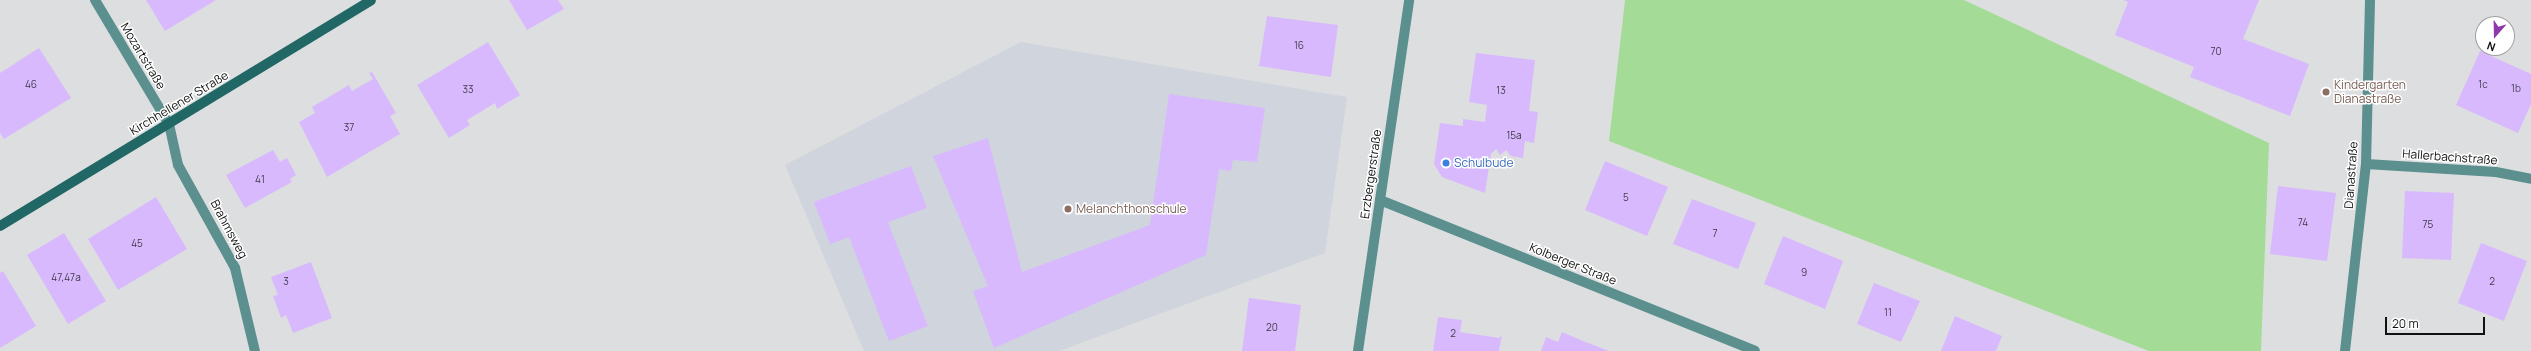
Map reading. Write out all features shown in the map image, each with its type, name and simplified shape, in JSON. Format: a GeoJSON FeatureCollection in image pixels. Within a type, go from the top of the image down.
{"type":"FeatureCollection","features":[{"type":"Feature","properties":{"kind":"main road","name":"Kirchhellener Straße"},"geometry":{"type":"LineString","coordinates":[[0,226],[371,0]]}},
{"type":"Feature","properties":{"kind":"street","name":"Mozartstraße"},"geometry":{"type":"LineString","coordinates":[[95,0],[169,124]]}},
{"type":"Feature","properties":{"kind":"street","name":"Erzbergerstraße"},"geometry":{"type":"LineString","coordinates":[[1358,351],[1409,0]]}},
{"type":"Feature","properties":{"kind":"street","name":"Dianastraße"},"geometry":{"type":"LineString","coordinates":[[2345,351],[2366,164],[2370,0]]}},
{"type":"Feature","properties":{"kind":"street","name":"Brahmsweg"},"geometry":{"type":"LineString","coordinates":[[169,124],[178,165],[235,268],[255,351]]}},
{"type":"Feature","properties":{"kind":"street","name":"Hallerbachstraße"},"geometry":{"type":"LineString","coordinates":[[2366,164],[2496,172],[2531,179]]}},
{"type":"Feature","properties":{"kind":"street","name":"Kolberger Straße"},"geometry":{"type":"LineString","coordinates":[[1380,200],[1756,351]]}},
{"type":"Feature","properties":{"kind":"shaded area","name":"Melanchthonschule"},"geometry":{"type":"Polygon","coordinates":[[[1021,42],[1347,97],[1325,253],[1059,351],[864,351],[785,165],[1021,42]]]}},
{"type":"Feature","properties":{"kind":"green space"},"geometry":{"type":"Polygon","coordinates":[[[1625,0],[1964,0],[2269,143],[2261,351],[2149,351],[1609,141],[1625,0]]]}},
{"type":"Feature","properties":{"kind":"building"},"geometry":{"type":"Polygon","coordinates":[[[146,0],[216,0],[165,31],[146,0]]]}},
{"type":"Feature","properties":{"kind":"building"},"geometry":{"type":"Polygon","coordinates":[[[509,0],[558,0],[564,9],[527,30],[509,0]]]}},
{"type":"Feature","properties":{"kind":"building"},"geometry":{"type":"Polygon","coordinates":[[[2123,0],[2259,0],[2243,39],[2309,64],[2290,116],[2190,77],[2194,67],[2115,35],[2128,2],[2123,0]]]}},
{"type":"Feature","properties":{"kind":"building"},"geometry":{"type":"Polygon","coordinates":[[[1267,16],[1338,25],[1331,77],[1259,66],[1267,16]]]}},
{"type":"Feature","properties":{"kind":"building"},"geometry":{"type":"Polygon","coordinates":[[[488,42],[520,95],[497,109],[495,103],[467,120],[470,125],[449,138],[417,85],[488,42]]]}},
{"type":"Feature","properties":{"kind":"building"},"geometry":{"type":"Polygon","coordinates":[[[39,48],[71,98],[4,139],[0,133],[0,73],[39,48]]]}},
{"type":"Feature","properties":{"kind":"building"},"geometry":{"type":"Polygon","coordinates":[[[1476,53],[1535,60],[1529,111],[1538,112],[1534,143],[1525,141],[1523,158],[1511,156],[1506,150],[1500,155],[1496,149],[1491,154],[1485,193],[1442,177],[1434,164],[1440,123],[1463,126],[1463,119],[1485,122],[1487,105],[1469,102],[1476,53]]]}},
{"type":"Feature","properties":{"kind":"building"},"geometry":{"type":"Polygon","coordinates":[[[2478,56],[2491,56],[2531,74],[2531,104],[2518,133],[2456,105],[2478,56]]]}},
{"type":"Feature","properties":{"kind":"building"},"geometry":{"type":"Polygon","coordinates":[[[372,72],[396,113],[390,116],[400,134],[327,177],[299,122],[315,113],[312,107],[349,85],[352,91],[373,79],[369,73],[372,72]]]}},
{"type":"Feature","properties":{"kind":"building"},"geometry":{"type":"Polygon","coordinates":[[[1169,94],[1265,108],[1257,162],[1233,160],[1231,171],[1219,169],[1206,255],[994,348],[973,291],[988,286],[933,156],[988,138],[1022,272],[1150,225],[1169,94]]]}},
{"type":"Feature","properties":{"kind":"building"},"geometry":{"type":"Polygon","coordinates":[[[273,150],[280,162],[287,158],[296,175],[290,179],[292,182],[245,208],[226,175],[273,150]]]}},
{"type":"Feature","properties":{"kind":"building"},"geometry":{"type":"Polygon","coordinates":[[[1605,161],[1668,187],[1647,236],[1585,210],[1605,161]]]}},
{"type":"Feature","properties":{"kind":"building"},"geometry":{"type":"Polygon","coordinates":[[[911,166],[927,208],[888,222],[928,326],[889,341],[849,237],[830,244],[814,202],[911,166]]]}},
{"type":"Feature","properties":{"kind":"building"},"geometry":{"type":"Polygon","coordinates":[[[2278,186],[2336,193],[2327,261],[2270,254],[2278,186]]]}},
{"type":"Feature","properties":{"kind":"building"},"geometry":{"type":"Polygon","coordinates":[[[2405,191],[2454,193],[2451,260],[2402,258],[2405,191]]]}},
{"type":"Feature","properties":{"kind":"building"},"geometry":{"type":"Polygon","coordinates":[[[156,197],[187,249],[118,290],[88,239],[156,197]]]}},
{"type":"Feature","properties":{"kind":"building"},"geometry":{"type":"Polygon","coordinates":[[[1692,199],[1756,223],[1738,269],[1673,244],[1692,199]]]}},
{"type":"Feature","properties":{"kind":"building"},"geometry":{"type":"Polygon","coordinates":[[[64,233],[106,301],[68,324],[27,255],[64,233]]]}},
{"type":"Feature","properties":{"kind":"building"},"geometry":{"type":"Polygon","coordinates":[[[1783,236],[1843,261],[1825,309],[1764,284],[1783,236]]]}},
{"type":"Feature","properties":{"kind":"building"},"geometry":{"type":"Polygon","coordinates":[[[2481,243],[2527,261],[2504,321],[2458,303],[2481,243]]]}},
{"type":"Feature","properties":{"kind":"building"},"geometry":{"type":"Polygon","coordinates":[[[311,262],[332,318],[293,333],[286,315],[281,318],[273,296],[278,295],[271,277],[311,262]]]}},
{"type":"Feature","properties":{"kind":"building"},"geometry":{"type":"Polygon","coordinates":[[[3,271],[36,326],[0,348],[0,273],[3,271]]]}},
{"type":"Feature","properties":{"kind":"building"},"geometry":{"type":"Polygon","coordinates":[[[1874,283],[1920,301],[1901,342],[1857,324],[1874,283]]]}},
{"type":"Feature","properties":{"kind":"building"},"geometry":{"type":"Polygon","coordinates":[[[1249,298],[1301,305],[1295,351],[1242,351],[1249,298]]]}},
{"type":"Feature","properties":{"kind":"building"},"geometry":{"type":"Polygon","coordinates":[[[1955,316],[2002,336],[1996,351],[1941,351],[1955,316]]]}},
{"type":"Feature","properties":{"kind":"building"},"geometry":{"type":"Polygon","coordinates":[[[1438,317],[1462,320],[1460,332],[1499,338],[1502,335],[1499,351],[1433,351],[1438,317]]]}},
{"type":"Feature","properties":{"kind":"building"},"geometry":{"type":"Polygon","coordinates":[[[1562,332],[1609,351],[1541,351],[1546,337],[1558,342],[1562,332]]]}},
{"type":"Feature","properties":{"kind":"place","name":"Kindergarten Dianastraße"},"geometry":{"type":"Point","coordinates":[2326,92]}},
{"type":"Feature","properties":{"kind":"place","name":"Schulbude"},"geometry":{"type":"Point","coordinates":[1446,163]}},
{"type":"Feature","properties":{"kind":"place","name":"Melanchthonschule"},"geometry":{"type":"Point","coordinates":[1068,209]}}]}
